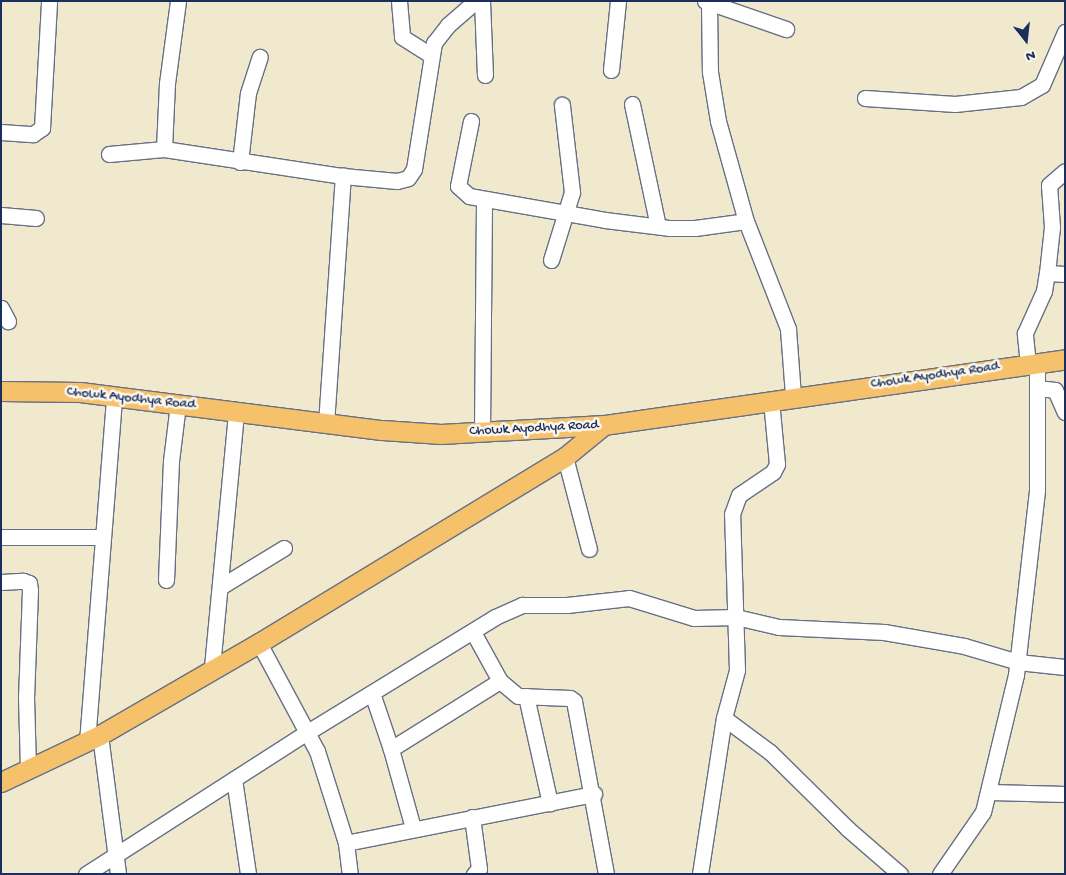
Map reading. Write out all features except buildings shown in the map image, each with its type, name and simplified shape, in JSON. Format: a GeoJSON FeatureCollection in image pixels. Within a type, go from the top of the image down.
{"type":"FeatureCollection","features":[{"type":"Feature","properties":{"kind":"main road","name":"Chowk Ayodhya Road"},"geometry":{"type":"LineString","coordinates":[[1,391],[41,390],[114,396],[392,431],[482,432],[604,425],[793,396],[1065,359]]}},
{"type":"Feature","properties":{"kind":"main road"},"geometry":{"type":"LineString","coordinates":[[1,782],[93,738],[258,643],[564,457],[604,425]]}},
{"type":"Feature","properties":{"kind":"street"},"geometry":{"type":"LineString","coordinates":[[1,132],[33,134],[42,128],[49,1]]}},
{"type":"Feature","properties":{"kind":"street"},"geometry":{"type":"LineString","coordinates":[[164,148],[178,1]]}},
{"type":"Feature","properties":{"kind":"street"},"geometry":{"type":"LineString","coordinates":[[399,1],[402,37],[431,55]]}},
{"type":"Feature","properties":{"kind":"street"},"geometry":{"type":"LineString","coordinates":[[109,154],[164,148],[240,162],[343,176],[396,181],[408,178],[414,169],[431,55],[441,32],[476,1]]}},
{"type":"Feature","properties":{"kind":"street"},"geometry":{"type":"LineString","coordinates":[[482,1],[485,75]]}},
{"type":"Feature","properties":{"kind":"street"},"geometry":{"type":"LineString","coordinates":[[610,70],[618,1]]}},
{"type":"Feature","properties":{"kind":"street"},"geometry":{"type":"LineString","coordinates":[[786,30],[707,2],[710,72],[718,121],[746,221],[788,328],[793,396]]}},
{"type":"Feature","properties":{"kind":"street"},"geometry":{"type":"LineString","coordinates":[[865,98],[955,104],[1021,96],[1042,85],[1065,32]]}},
{"type":"Feature","properties":{"kind":"street"},"geometry":{"type":"LineString","coordinates":[[240,162],[248,93],[260,57]]}},
{"type":"Feature","properties":{"kind":"street"},"geometry":{"type":"LineString","coordinates":[[632,104],[658,226]]}},
{"type":"Feature","properties":{"kind":"street"},"geometry":{"type":"LineString","coordinates":[[551,260],[568,213],[571,176],[562,105]]}},
{"type":"Feature","properties":{"kind":"street"},"geometry":{"type":"LineString","coordinates":[[471,121],[458,186],[468,196],[658,226],[695,228],[746,221]]}},
{"type":"Feature","properties":{"kind":"street"},"geometry":{"type":"LineString","coordinates":[[940,874],[976,826],[990,792],[1018,662],[1037,490],[1037,388],[1025,333],[1044,291],[1058,213],[1049,185],[1065,171]]}},
{"type":"Feature","properties":{"kind":"street"},"geometry":{"type":"LineString","coordinates":[[326,424],[343,176]]}},
{"type":"Feature","properties":{"kind":"street"},"geometry":{"type":"LineString","coordinates":[[482,432],[484,198]]}},
{"type":"Feature","properties":{"kind":"street"},"geometry":{"type":"LineString","coordinates":[[1,215],[36,218]]}},
{"type":"Feature","properties":{"kind":"street"},"geometry":{"type":"LineString","coordinates":[[1047,273],[1065,274]]}},
{"type":"Feature","properties":{"kind":"street"},"geometry":{"type":"LineString","coordinates":[[1037,388],[1055,390],[1065,412]]}},
{"type":"Feature","properties":{"kind":"street"},"geometry":{"type":"LineString","coordinates":[[114,396],[103,537],[93,738],[118,874]]}},
{"type":"Feature","properties":{"kind":"street"},"geometry":{"type":"LineString","coordinates":[[700,874],[724,718],[737,670],[732,514],[739,495],[773,472],[777,464],[772,400]]}},
{"type":"Feature","properties":{"kind":"street"},"geometry":{"type":"LineString","coordinates":[[166,580],[171,461],[178,404]]}},
{"type":"Feature","properties":{"kind":"street"},"geometry":{"type":"LineString","coordinates":[[212,668],[236,411]]}},
{"type":"Feature","properties":{"kind":"street"},"geometry":{"type":"LineString","coordinates":[[564,457],[589,549]]}},
{"type":"Feature","properties":{"kind":"street"},"geometry":{"type":"LineString","coordinates":[[1,537],[103,537]]}},
{"type":"Feature","properties":{"kind":"street"},"geometry":{"type":"LineString","coordinates":[[220,587],[284,548]]}},
{"type":"Feature","properties":{"kind":"street"},"geometry":{"type":"LineString","coordinates":[[1,582],[23,581],[29,583],[26,697],[28,769]]}},
{"type":"Feature","properties":{"kind":"street"},"geometry":{"type":"LineString","coordinates":[[86,874],[306,733],[510,608],[576,605],[612,598],[646,601],[694,618],[736,617],[779,626],[884,632],[964,646],[1018,662],[1065,667]]}},
{"type":"Feature","properties":{"kind":"street"},"geometry":{"type":"LineString","coordinates":[[473,632],[500,681],[518,696],[570,698],[574,701],[594,794],[606,874]]}},
{"type":"Feature","properties":{"kind":"street"},"geometry":{"type":"LineString","coordinates":[[258,643],[317,751],[346,842],[350,874]]}},
{"type":"Feature","properties":{"kind":"street"},"geometry":{"type":"LineString","coordinates":[[391,749],[500,681]]}},
{"type":"Feature","properties":{"kind":"street"},"geometry":{"type":"LineString","coordinates":[[372,693],[391,749],[413,828]]}},
{"type":"Feature","properties":{"kind":"street"},"geometry":{"type":"LineString","coordinates":[[526,696],[550,802]]}},
{"type":"Feature","properties":{"kind":"street"},"geometry":{"type":"LineString","coordinates":[[724,718],[770,752],[848,828],[900,874]]}},
{"type":"Feature","properties":{"kind":"street"},"geometry":{"type":"LineString","coordinates":[[234,779],[248,874]]}},
{"type":"Feature","properties":{"kind":"street"},"geometry":{"type":"LineString","coordinates":[[990,792],[1065,794]]}},
{"type":"Feature","properties":{"kind":"street"},"geometry":{"type":"LineString","coordinates":[[346,842],[594,794]]}},
{"type":"Feature","properties":{"kind":"street"},"geometry":{"type":"LineString","coordinates":[[472,817],[479,869],[474,874]]}}]}
